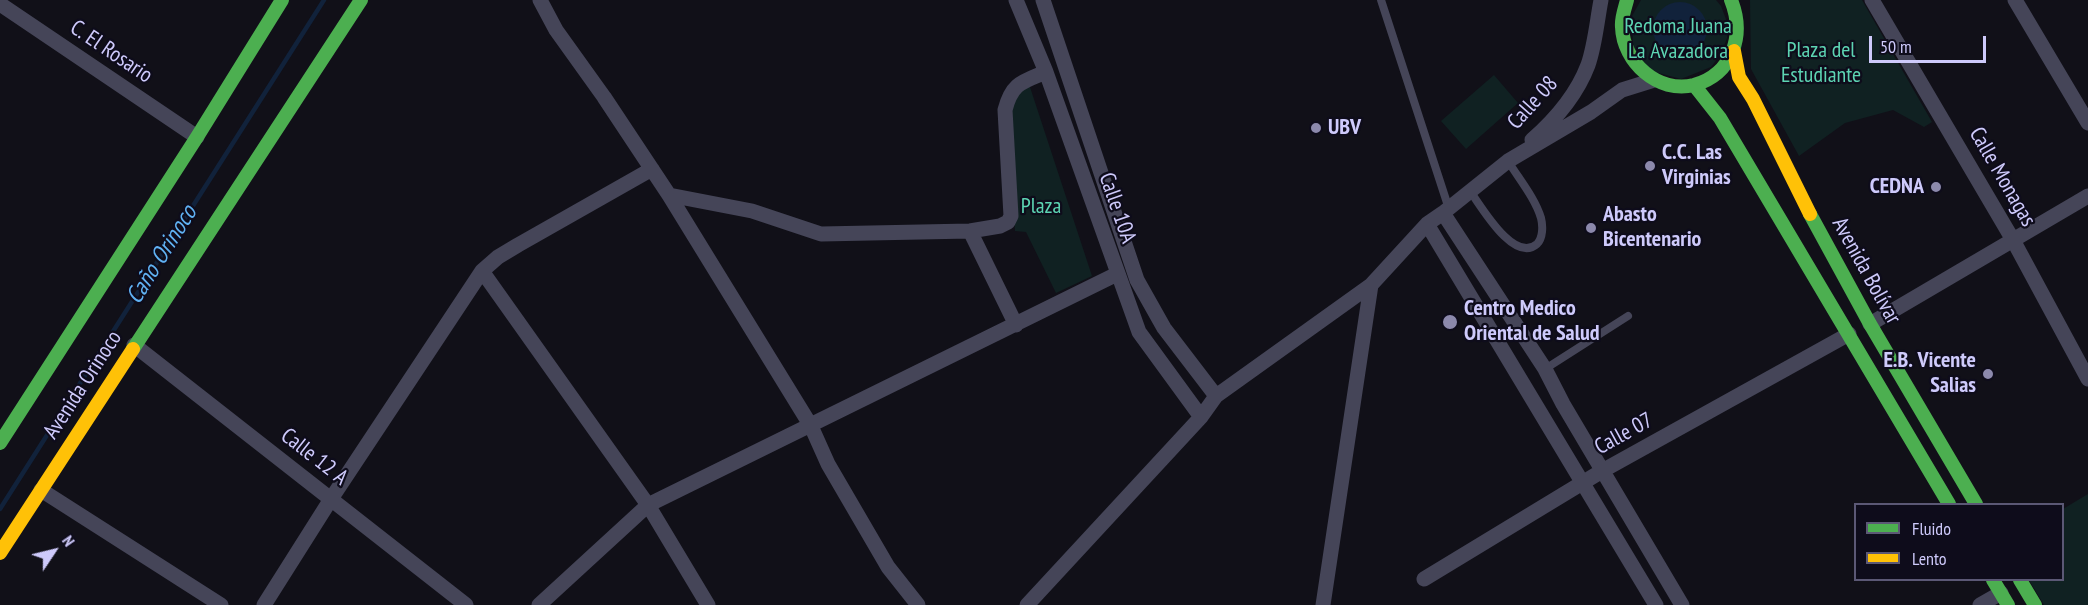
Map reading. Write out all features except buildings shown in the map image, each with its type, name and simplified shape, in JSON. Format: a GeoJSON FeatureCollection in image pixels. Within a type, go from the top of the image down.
{"type":"FeatureCollection","features":[{"type":"Feature","properties":{"kind":"street","name":"Avenida Orinoco"},"geometry":{"type":"LineString","coordinates":[[1,439],[197,137],[282,0]]}},
{"type":"Feature","properties":{"kind":"street","name":"Avenida Orinoco"},"geometry":{"type":"LineString","coordinates":[[0,553],[361,0]]}},
{"type":"Feature","properties":{"kind":"street"},"geometry":{"type":"LineString","coordinates":[[540,0],[556,30],[669,195],[811,426],[828,464],[888,567],[918,605]]}},
{"type":"Feature","properties":{"kind":"street","name":"Calle 10A"},"geometry":{"type":"LineString","coordinates":[[1016,0],[1046,72],[1138,332],[1201,417]]}},
{"type":"Feature","properties":{"kind":"street","name":"Calle 10A"},"geometry":{"type":"LineString","coordinates":[[1042,0],[1137,280],[1164,328],[1216,396]]}},
{"type":"Feature","properties":{"kind":"street","name":"Calle 08"},"geometry":{"type":"LineString","coordinates":[[1508,161],[1544,129],[1574,94],[1589,63],[1601,0]]}},
{"type":"Feature","properties":{"kind":"street"},"geometry":{"type":"LineString","coordinates":[[1627,0],[1621,19],[1622,38],[1628,55],[1639,70],[1654,80],[1674,86],[1694,85],[1711,78],[1724,66],[1734,51],[1738,38],[1736,3]]}},
{"type":"Feature","properties":{"kind":"street","name":"Calle Monagas"},"geometry":{"type":"LineString","coordinates":[[1872,0],[2013,240],[2088,379]]}},
{"type":"Feature","properties":{"kind":"street"},"geometry":{"type":"LineString","coordinates":[[2015,0],[2088,123]]}},
{"type":"Feature","properties":{"kind":"street","name":"C. El Rosario"},"geometry":{"type":"LineString","coordinates":[[0,4],[197,137]]}},
{"type":"Feature","properties":{"kind":"street","name":"Avenida Bolívar"},"geometry":{"type":"LineString","coordinates":[[1734,51],[1739,77],[1870,324],[1975,503]]}},
{"type":"Feature","properties":{"kind":"street"},"geometry":{"type":"LineString","coordinates":[[669,195],[752,211],[821,234],[970,231],[1000,226],[1008,222],[1011,216],[1005,110],[1008,98],[1016,85],[1046,72]]}},
{"type":"Feature","properties":{"kind":"street"},"geometry":{"type":"LineString","coordinates":[[1027,605],[1201,417],[1216,396],[1371,285],[1427,224],[1508,161],[1591,112],[1622,90],[1654,80]]}},
{"type":"Feature","properties":{"kind":"street","name":"Avenida Bolívar"},"geometry":{"type":"LineString","coordinates":[[1694,85],[1720,118],[1948,503]]}},
{"type":"Feature","properties":{"kind":"street"},"geometry":{"type":"LineString","coordinates":[[264,605],[331,499],[482,271],[498,257],[518,245],[652,169]]}},
{"type":"Feature","properties":{"kind":"street"},"geometry":{"type":"LineString","coordinates":[[1870,324],[2088,196]]}},
{"type":"Feature","properties":{"kind":"street"},"geometry":{"type":"LineString","coordinates":[[1446,211],[1545,369],[1602,471],[1682,605]]}},
{"type":"Feature","properties":{"kind":"street"},"geometry":{"type":"LineString","coordinates":[[1427,224],[1656,605]]}},
{"type":"Feature","properties":{"kind":"street"},"geometry":{"type":"LineString","coordinates":[[970,231],[1016,326]]}},
{"type":"Feature","properties":{"kind":"street"},"geometry":{"type":"LineString","coordinates":[[482,271],[648,505],[708,605]]}},
{"type":"Feature","properties":{"kind":"street"},"geometry":{"type":"LineString","coordinates":[[539,605],[648,505],[1016,326],[1117,274]]}},
{"type":"Feature","properties":{"kind":"street"},"geometry":{"type":"LineString","coordinates":[[1323,605],[1371,285]]}},
{"type":"Feature","properties":{"kind":"street","name":"Calle 07"},"geometry":{"type":"LineString","coordinates":[[1424,579],[1602,471],[1849,334]]}},
{"type":"Feature","properties":{"kind":"street","name":"Calle 12 A"},"geometry":{"type":"LineString","coordinates":[[134,345],[466,605]]}},
{"type":"Feature","properties":{"kind":"street"},"geometry":{"type":"LineString","coordinates":[[40,490],[221,605]]}},
{"type":"Feature","properties":{"kind":"street"},"geometry":{"type":"LineString","coordinates":[[1980,605],[2005,599],[1994,581]]}},
{"type":"Feature","properties":{"kind":"street"},"geometry":{"type":"LineString","coordinates":[[2021,581],[2035,605]]}},
{"type":"Feature","properties":{"kind":"lane"},"geometry":{"type":"LineString","coordinates":[[1381,0],[1446,211]]}},
{"type":"Feature","properties":{"kind":"lane"},"geometry":{"type":"LineString","coordinates":[[1470,191],[1502,235],[1519,247],[1531,248],[1539,242],[1542,236],[1541,219],[1532,198],[1508,161]]}},
{"type":"Feature","properties":{"kind":"lane"},"geometry":{"type":"LineString","coordinates":[[1545,369],[1628,316]]}},
{"type":"Feature","properties":{"kind":"green space","name":"Redoma Juana La Avazadora"},"geometry":{"type":"Polygon","coordinates":[[[1641,0],[1716,0],[1727,22],[1727,38],[1721,54],[1711,67],[1681,79],[1651,71],[1633,47],[1632,16],[1641,0]]]}},
{"type":"Feature","properties":{"kind":"green space","name":"Plaza del Estudiante"},"geometry":{"type":"Polygon","coordinates":[[[1750,0],[1862,0],[1932,122],[1924,127],[1893,110],[1845,123],[1799,156],[1751,69],[1750,0]]]}},
{"type":"Feature","properties":{"kind":"green space"},"geometry":{"type":"Polygon","coordinates":[[[1494,75],[1518,103],[1466,149],[1441,121],[1494,75]]]}},
{"type":"Feature","properties":{"kind":"green space","name":"Plaza"},"geometry":{"type":"Polygon","coordinates":[[[1029,84],[1092,276],[1056,293],[1026,232],[1015,231],[1007,113],[1013,99],[1029,84]]]}},
{"type":"Feature","properties":{"kind":"green space"},"geometry":{"type":"Polygon","coordinates":[[[2088,494],[2088,605],[2044,605],[2030,581],[2064,581],[2064,508],[2088,494]]]}},
{"type":"Feature","properties":{"kind":"water"},"geometry":{"type":"Polygon","coordinates":[[[1675,2],[1685,2],[1695,6],[1703,14],[1707,29],[1703,44],[1695,52],[1685,56],[1675,56],[1665,52],[1657,44],[1653,34],[1653,24],[1657,14],[1665,6],[1675,2]]]}},
{"type":"Feature","properties":{"kind":"waterway","name":"Caño Orinoco"},"geometry":{"type":"LineString","coordinates":[[0,509],[324,0]]}},
{"type":"Feature","properties":{"kind":"traffic: fast"},"geometry":{"type":"LineString","coordinates":[[0,443],[197,137],[282,0]]}},
{"type":"Feature","properties":{"kind":"traffic: fast"},"geometry":{"type":"LineString","coordinates":[[133,349],[361,0]]}},
{"type":"Feature","properties":{"kind":"traffic: fast"},"geometry":{"type":"LineString","coordinates":[[1627,0],[1622,24],[1624,40],[1629,52],[1636,63],[1656,80],[1681,87],[1707,80],[1727,62],[1736,39],[1737,26],[1731,0]]}},
{"type":"Feature","properties":{"kind":"traffic: fast"},"geometry":{"type":"LineString","coordinates":[[1694,85],[1720,118],[1948,503]]}},
{"type":"Feature","properties":{"kind":"traffic: fast"},"geometry":{"type":"LineString","coordinates":[[1810,214],[1870,324],[1975,503]]}},
{"type":"Feature","properties":{"kind":"traffic: fast"},"geometry":{"type":"LineString","coordinates":[[1994,581],[2008,605]]}},
{"type":"Feature","properties":{"kind":"traffic: fast"},"geometry":{"type":"LineString","coordinates":[[2021,581],[2035,605]]}},
{"type":"Feature","properties":{"kind":"traffic: slow"},"geometry":{"type":"LineString","coordinates":[[1734,51],[1739,77],[1753,99],[1810,214]]}},
{"type":"Feature","properties":{"kind":"traffic: slow"},"geometry":{"type":"LineString","coordinates":[[0,553],[133,349]]}},
{"type":"Feature","properties":{"kind":"place","name":"UBV"},"geometry":{"type":"Point","coordinates":[1316,128]}},
{"type":"Feature","properties":{"kind":"place","name":"C.C. Las Virginias"},"geometry":{"type":"Point","coordinates":[1650,166]}},
{"type":"Feature","properties":{"kind":"place","name":"CEDNA"},"geometry":{"type":"Point","coordinates":[1936,187]}},
{"type":"Feature","properties":{"kind":"place","name":"Abasto Bicentenario"},"geometry":{"type":"Point","coordinates":[1591,228]}},
{"type":"Feature","properties":{"kind":"place","name":"Centro Medico Oriental de Salud"},"geometry":{"type":"Point","coordinates":[1450,322]}},
{"type":"Feature","properties":{"kind":"place","name":"E.B. Vicente Salias"},"geometry":{"type":"Point","coordinates":[1988,374]}}]}
